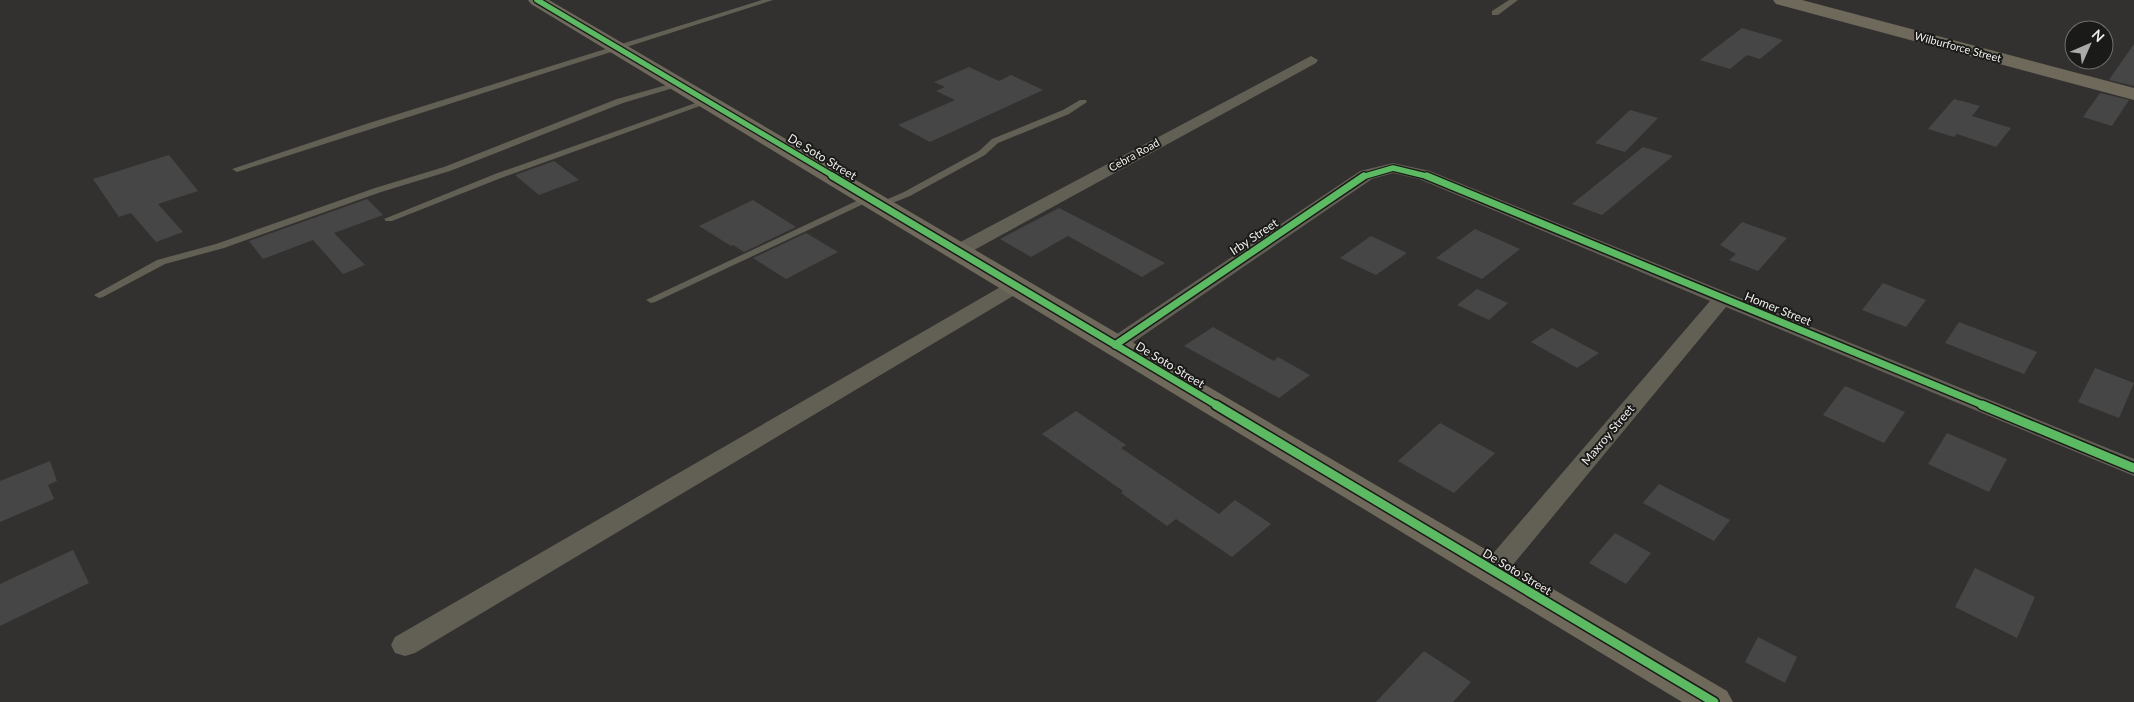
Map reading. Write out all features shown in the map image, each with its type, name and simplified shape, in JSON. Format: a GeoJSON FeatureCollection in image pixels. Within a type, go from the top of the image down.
{"type":"FeatureCollection","features":[{"type":"Feature","properties":{"kind":"street","name":"De Soto Street"},"geometry":{"type":"LineString","coordinates":[[537,0],[1714,702]]}},
{"type":"Feature","properties":{"kind":"street","name":"Wilburforce Street"},"geometry":{"type":"LineString","coordinates":[[1782,0],[2134,94]]}},
{"type":"Feature","properties":{"kind":"street","name":"Cebra Road"},"geometry":{"type":"LineString","coordinates":[[958,251],[1310,60]]}},
{"type":"Feature","properties":{"kind":"street","name":"Irby Street"},"geometry":{"type":"LineString","coordinates":[[1115,345],[1366,175],[1393,168],[1413,172]]}},
{"type":"Feature","properties":{"kind":"street","name":"Homer Street"},"geometry":{"type":"LineString","coordinates":[[1413,172],[2134,468]]}},
{"type":"Feature","properties":{"kind":"street"},"geometry":{"type":"LineString","coordinates":[[405,645],[1016,286]]}},
{"type":"Feature","properties":{"kind":"street","name":"Maxroy Street"},"geometry":{"type":"LineString","coordinates":[[1493,571],[1722,299]]}},
{"type":"Feature","properties":{"kind":"lane"},"geometry":{"type":"LineString","coordinates":[[237,169],[476,91],[619,49],[769,0]]}},
{"type":"Feature","properties":{"kind":"lane"},"geometry":{"type":"LineString","coordinates":[[1495,13],[1514,0]]}},
{"type":"Feature","properties":{"kind":"lane"},"geometry":{"type":"LineString","coordinates":[[99,295],[161,262],[220,246],[378,190],[446,169],[620,101],[677,84]]}},
{"type":"Feature","properties":{"kind":"lane"},"geometry":{"type":"LineString","coordinates":[[389,219],[498,176],[707,102]]}},
{"type":"Feature","properties":{"kind":"lane"},"geometry":{"type":"LineString","coordinates":[[652,300],[874,202],[907,194],[982,153],[995,141],[1066,112],[1082,102]]}},
{"type":"Feature","properties":{"kind":"building"},"geometry":{"type":"Polygon","coordinates":[[[1742,28],[1783,40],[1760,59],[1747,55],[1730,69],[1700,60],[1742,28]]]}},
{"type":"Feature","properties":{"kind":"building"},"geometry":{"type":"Polygon","coordinates":[[[2134,44],[2134,86],[2109,80],[2134,44]]]}},
{"type":"Feature","properties":{"kind":"building"},"geometry":{"type":"Polygon","coordinates":[[[969,67],[999,81],[1011,75],[1043,90],[930,142],[898,125],[955,100],[936,91],[945,87],[934,82],[969,67]]]}},
{"type":"Feature","properties":{"kind":"building"},"geometry":{"type":"Polygon","coordinates":[[[2100,93],[2129,100],[2112,126],[2083,117],[2100,93]]]}},
{"type":"Feature","properties":{"kind":"building"},"geometry":{"type":"Polygon","coordinates":[[[1954,99],[1980,106],[1972,116],[2011,128],[1996,147],[1957,134],[1954,137],[1928,129],[1954,99]]]}},
{"type":"Feature","properties":{"kind":"building"},"geometry":{"type":"Polygon","coordinates":[[[1630,110],[1658,118],[1625,152],[1595,143],[1630,110]]]}},
{"type":"Feature","properties":{"kind":"building"},"geometry":{"type":"Polygon","coordinates":[[[1643,147],[1673,156],[1602,215],[1572,204],[1643,147]]]}},
{"type":"Feature","properties":{"kind":"building"},"geometry":{"type":"Polygon","coordinates":[[[169,155],[198,191],[158,204],[183,232],[156,242],[131,213],[119,217],[93,179],[169,155]]]}},
{"type":"Feature","properties":{"kind":"building"},"geometry":{"type":"Polygon","coordinates":[[[554,161],[579,180],[539,195],[515,175],[554,161]]]}},
{"type":"Feature","properties":{"kind":"building"},"geometry":{"type":"Polygon","coordinates":[[[367,199],[383,215],[334,233],[365,265],[343,274],[313,240],[263,259],[249,241],[367,199]]]}},
{"type":"Feature","properties":{"kind":"building"},"geometry":{"type":"Polygon","coordinates":[[[753,200],[796,227],[744,252],[699,226],[753,200]]]}},
{"type":"Feature","properties":{"kind":"building"},"geometry":{"type":"Polygon","coordinates":[[[1059,208],[1165,263],[1142,277],[1068,236],[1031,257],[1000,239],[1059,208]]]}},
{"type":"Feature","properties":{"kind":"building"},"geometry":{"type":"Polygon","coordinates":[[[1742,222],[1787,238],[1758,271],[1729,260],[1736,254],[1720,245],[1742,222]]]}},
{"type":"Feature","properties":{"kind":"building"},"geometry":{"type":"Polygon","coordinates":[[[1475,229],[1520,249],[1482,279],[1436,258],[1475,229]]]}},
{"type":"Feature","properties":{"kind":"building"},"geometry":{"type":"Polygon","coordinates":[[[806,233],[838,252],[786,279],[753,258],[806,233]]]}},
{"type":"Feature","properties":{"kind":"building"},"geometry":{"type":"Polygon","coordinates":[[[1371,236],[1407,253],[1376,275],[1340,258],[1371,236]]]}},
{"type":"Feature","properties":{"kind":"building"},"geometry":{"type":"Polygon","coordinates":[[[1883,283],[1926,300],[1906,327],[1862,310],[1883,283]]]}},
{"type":"Feature","properties":{"kind":"building"},"geometry":{"type":"Polygon","coordinates":[[[1477,289],[1508,303],[1489,320],[1457,305],[1477,289]]]}},
{"type":"Feature","properties":{"kind":"building"},"geometry":{"type":"Polygon","coordinates":[[[1959,322],[2037,352],[2024,374],[1945,343],[1959,322]]]}},
{"type":"Feature","properties":{"kind":"building"},"geometry":{"type":"Polygon","coordinates":[[[1213,327],[1274,361],[1278,357],[1310,375],[1279,398],[1184,346],[1213,327]]]}},
{"type":"Feature","properties":{"kind":"building"},"geometry":{"type":"Polygon","coordinates":[[[1552,328],[1599,353],[1577,368],[1531,342],[1552,328]]]}},
{"type":"Feature","properties":{"kind":"building"},"geometry":{"type":"Polygon","coordinates":[[[2095,368],[2134,383],[2119,418],[2078,402],[2095,368]]]}},
{"type":"Feature","properties":{"kind":"building"},"geometry":{"type":"Polygon","coordinates":[[[1845,386],[1905,412],[1884,443],[1823,415],[1845,386]]]}},
{"type":"Feature","properties":{"kind":"building"},"geometry":{"type":"Polygon","coordinates":[[[1076,411],[1126,445],[1121,448],[1219,514],[1235,500],[1271,524],[1232,557],[1176,519],[1167,526],[1121,493],[1123,491],[1042,434],[1076,411]]]}},
{"type":"Feature","properties":{"kind":"building"},"geometry":{"type":"Polygon","coordinates":[[[1440,423],[1495,453],[1454,493],[1398,461],[1440,423]]]}},
{"type":"Feature","properties":{"kind":"building"},"geometry":{"type":"Polygon","coordinates":[[[1947,433],[2007,459],[1989,492],[1928,464],[1947,433]]]}},
{"type":"Feature","properties":{"kind":"building"},"geometry":{"type":"Polygon","coordinates":[[[50,461],[57,481],[48,485],[54,499],[0,522],[0,481],[50,461]]]}},
{"type":"Feature","properties":{"kind":"building"},"geometry":{"type":"Polygon","coordinates":[[[1659,484],[1730,520],[1714,541],[1643,503],[1659,484]]]}},
{"type":"Feature","properties":{"kind":"building"},"geometry":{"type":"Polygon","coordinates":[[[1615,533],[1651,553],[1626,584],[1589,563],[1615,533]]]}},
{"type":"Feature","properties":{"kind":"building"},"geometry":{"type":"Polygon","coordinates":[[[73,550],[89,583],[0,626],[0,584],[73,550]]]}},
{"type":"Feature","properties":{"kind":"building"},"geometry":{"type":"Polygon","coordinates":[[[1975,568],[2035,597],[2017,638],[1955,607],[1975,568]]]}},
{"type":"Feature","properties":{"kind":"building"},"geometry":{"type":"Polygon","coordinates":[[[1758,637],[1797,657],[1785,683],[1745,662],[1758,637]]]}},
{"type":"Feature","properties":{"kind":"building"},"geometry":{"type":"Polygon","coordinates":[[[1424,651],[1471,682],[1453,702],[1376,702],[1424,651]]]}},
{"type":"Feature","properties":{"kind":"cycle path"},"geometry":{"type":"LineString","coordinates":[[537,0],[1714,702]]}},
{"type":"Feature","properties":{"kind":"cycle path"},"geometry":{"type":"LineString","coordinates":[[1115,345],[1366,175],[1393,168],[1424,175],[2134,468]]}}]}
